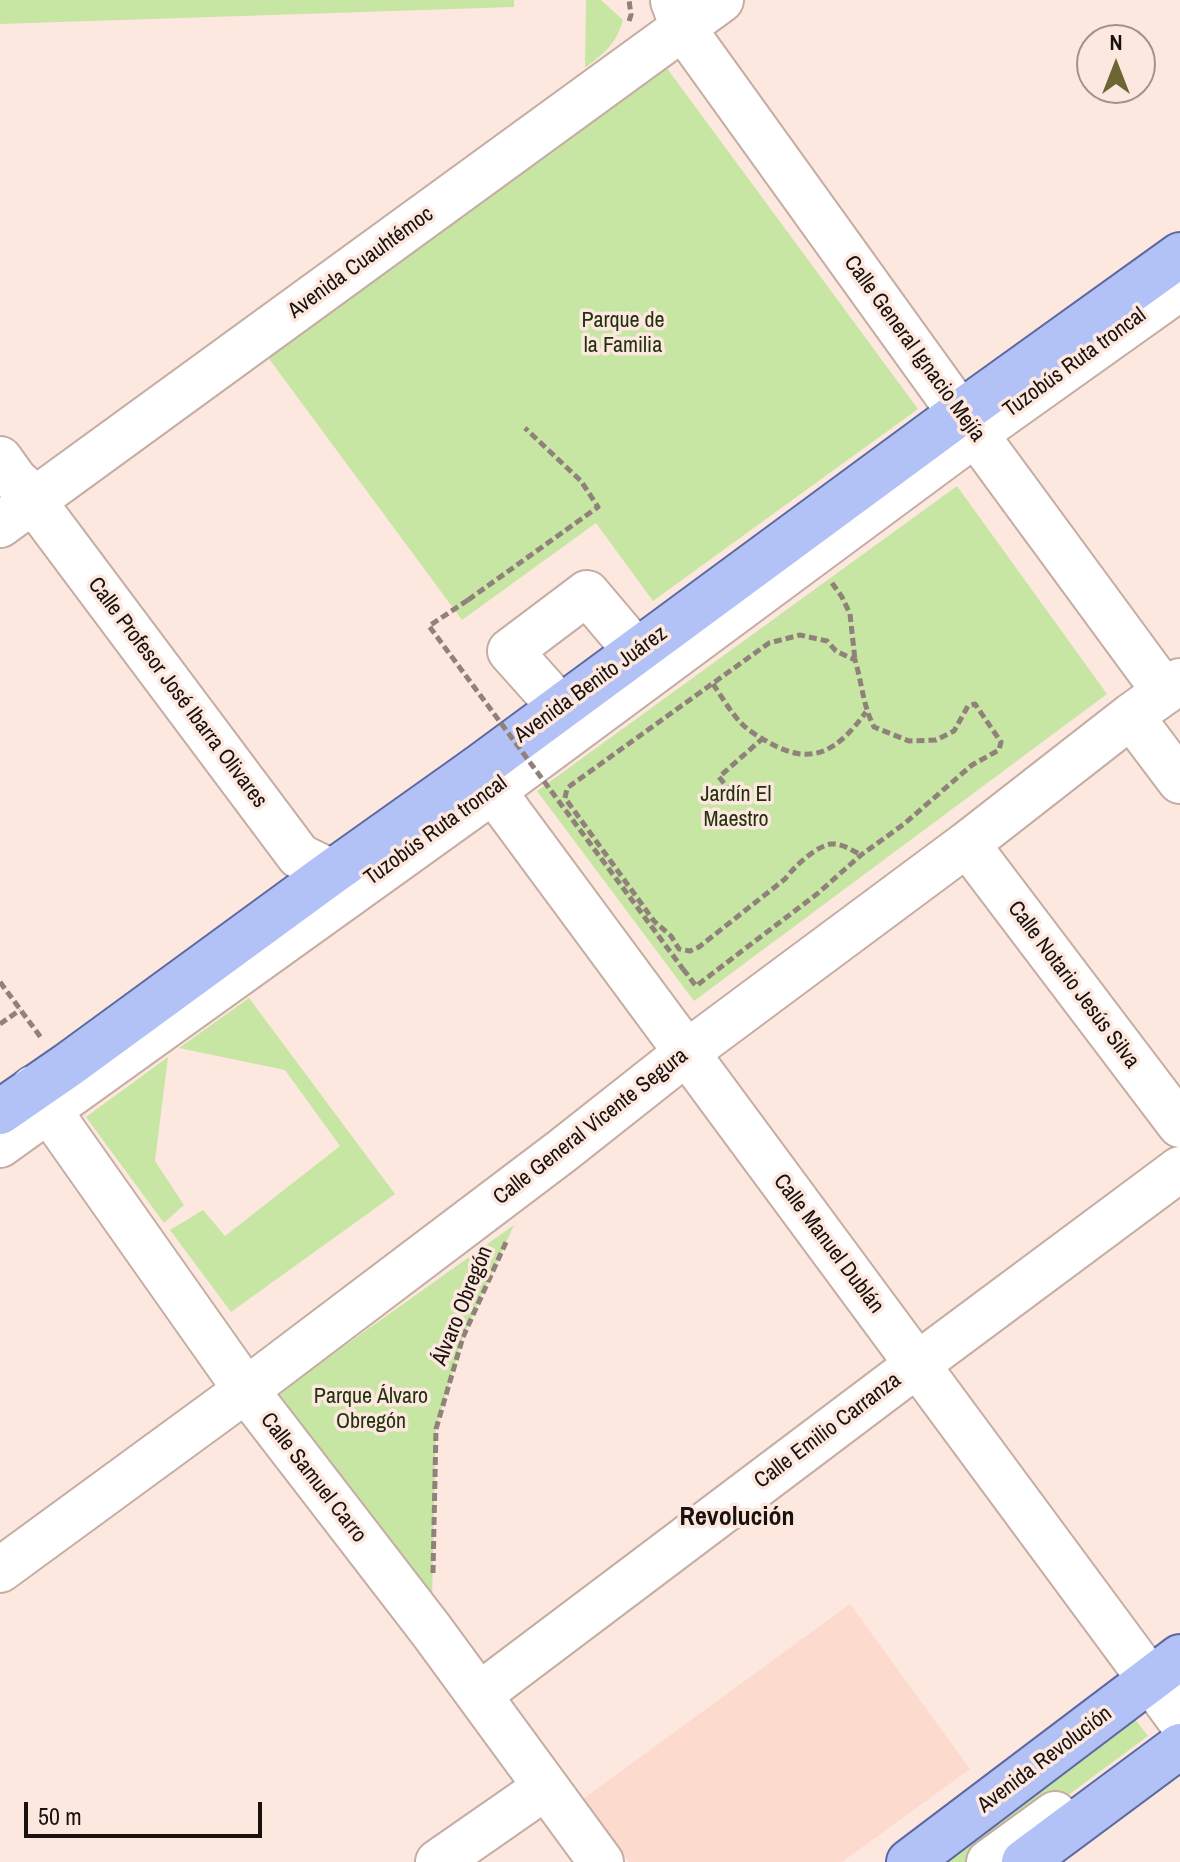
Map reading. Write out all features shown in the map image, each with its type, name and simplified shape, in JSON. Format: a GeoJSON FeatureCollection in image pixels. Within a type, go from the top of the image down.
{"type":"FeatureCollection","features":[{"type":"Feature","properties":{"kind":"main road","name":"Avenida Benito Juárez"},"geometry":{"type":"LineString","coordinates":[[27,1103],[68,1065],[332,872],[485,780],[560,707],[636,651],[968,424],[1180,255]]}},
{"type":"Feature","properties":{"kind":"main road","name":"Avenida Revolución"},"geometry":{"type":"LineString","coordinates":[[909,1862],[1165,1669]]}},
{"type":"Feature","properties":{"kind":"main road"},"geometry":{"type":"LineString","coordinates":[[1024,1862],[1180,1746]]}},
{"type":"Feature","properties":{"kind":"street","name":"Avenida Cuauhtémoc"},"geometry":{"type":"LineString","coordinates":[[0,525],[678,14],[721,0]]}},
{"type":"Feature","properties":{"kind":"street","name":"Calle General Ignacio Mejía"},"geometry":{"type":"LineString","coordinates":[[678,14],[1159,696],[1180,781]]}},
{"type":"Feature","properties":{"kind":"street","name":"Tuzobús Ruta troncal"},"geometry":{"type":"LineString","coordinates":[[0,1145],[27,1103],[485,780],[968,424],[1180,288]]}},
{"type":"Feature","properties":{"kind":"street","name":"Calle Profesor José Ibarra Olivares"},"geometry":{"type":"LineString","coordinates":[[0,459],[15,480],[36,499],[46,518],[299,856],[332,872]]}},
{"type":"Feature","properties":{"kind":"street"},"geometry":{"type":"LineString","coordinates":[[560,707],[510,651],[587,593],[636,651]]}},
{"type":"Feature","properties":{"kind":"street","name":"Calle General Vicente Segura"},"geometry":{"type":"LineString","coordinates":[[0,1570],[246,1390],[1159,696]]}},
{"type":"Feature","properties":{"kind":"street","name":"Calle Manuel Dublán"},"geometry":{"type":"LineString","coordinates":[[485,780],[918,1364],[1165,1669],[1180,1722]]}},
{"type":"Feature","properties":{"kind":"street","name":"Calle Notario Jesús Silva"},"geometry":{"type":"LineString","coordinates":[[967,844],[1180,1125]]}},
{"type":"Feature","properties":{"kind":"street","name":"Calle Samuel Carro"},"geometry":{"type":"LineString","coordinates":[[27,1103],[431,1630],[601,1862]]}},
{"type":"Feature","properties":{"kind":"street","name":"Calle Emilio Carranza"},"geometry":{"type":"LineString","coordinates":[[479,1695],[1180,1169]]}},
{"type":"Feature","properties":{"kind":"street"},"geometry":{"type":"LineString","coordinates":[[989,1862],[1180,1722]]}},
{"type":"Feature","properties":{"kind":"street"},"geometry":{"type":"LineString","coordinates":[[438,1862],[546,1787]]}},
{"type":"Feature","properties":{"kind":"path"},"geometry":{"type":"LineString","coordinates":[[525,428],[581,481],[598,507],[429,626],[696,986],[817,894],[972,765],[999,750],[1001,742],[975,704],[968,706],[954,731],[936,740],[909,741],[874,727],[866,712],[855,660],[850,614],[827,577]]}},
{"type":"Feature","properties":{"kind":"path"},"geometry":{"type":"LineString","coordinates":[[855,660],[836,651],[827,641],[800,635],[769,643],[567,788],[565,798],[654,921],[671,936],[679,949],[690,951],[699,947],[818,849],[833,844],[861,855]]}},
{"type":"Feature","properties":{"kind":"path"},"geometry":{"type":"LineString","coordinates":[[713,684],[742,724],[783,751],[812,756],[830,748],[852,731],[866,712]]}},
{"type":"Feature","properties":{"kind":"path"},"geometry":{"type":"LineString","coordinates":[[739,802],[719,777],[762,739]]}},
{"type":"Feature","properties":{"kind":"path"},"geometry":{"type":"LineString","coordinates":[[0,982],[43,1041]]}},
{"type":"Feature","properties":{"kind":"path"},"geometry":{"type":"LineString","coordinates":[[0,1024],[20,1010]]}},
{"type":"Feature","properties":{"kind":"path","name":"Álvaro Obregón"},"geometry":{"type":"LineString","coordinates":[[431,1630],[436,1429],[463,1337],[511,1230]]}},
{"type":"Feature","properties":{"kind":"shaded area"},"geometry":{"type":"Polygon","coordinates":[[[850,1604],[970,1769],[842,1862],[629,1862],[583,1799],[850,1604]]]}},
{"type":"Feature","properties":{"kind":"green space"},"geometry":{"type":"Polygon","coordinates":[[[0,0],[514,0],[514,7],[0,24],[0,0]]]}},
{"type":"Feature","properties":{"kind":"green space"},"geometry":{"type":"Polygon","coordinates":[[[586,0],[601,0],[623,20],[613,42],[585,68],[586,0]]]}},
{"type":"Feature","properties":{"kind":"green space","name":"Parque de la Familia"},"geometry":{"type":"Polygon","coordinates":[[[666,67],[918,409],[653,601],[596,523],[462,620],[267,356],[666,67]]]}},
{"type":"Feature","properties":{"kind":"green space","name":"Jardín El Maestro"},"geometry":{"type":"Polygon","coordinates":[[[957,486],[1107,694],[694,1001],[537,791],[957,486]]]}},
{"type":"Feature","properties":{"kind":"green space"},"geometry":{"type":"Polygon","coordinates":[[[249,998],[395,1194],[231,1312],[170,1230],[203,1210],[225,1236],[340,1146],[285,1070],[179,1048],[249,998]]]}},
{"type":"Feature","properties":{"kind":"green space"},"geometry":{"type":"Polygon","coordinates":[[[168,1057],[155,1161],[184,1205],[164,1223],[86,1117],[168,1057]]]}},
{"type":"Feature","properties":{"kind":"green space","name":"Parque Álvaro Obregón"},"geometry":{"type":"Polygon","coordinates":[[[514,1225],[463,1337],[436,1429],[432,1602],[274,1396],[514,1225]]]}},
{"type":"Feature","properties":{"kind":"green space"},"geometry":{"type":"Polygon","coordinates":[[[1132,1715],[1148,1736],[978,1862],[935,1862],[1132,1715]]]}},
{"type":"Feature","properties":{"kind":"district","name":"Revolución"},"geometry":{"type":"Point","coordinates":[737,1518]}}]}
